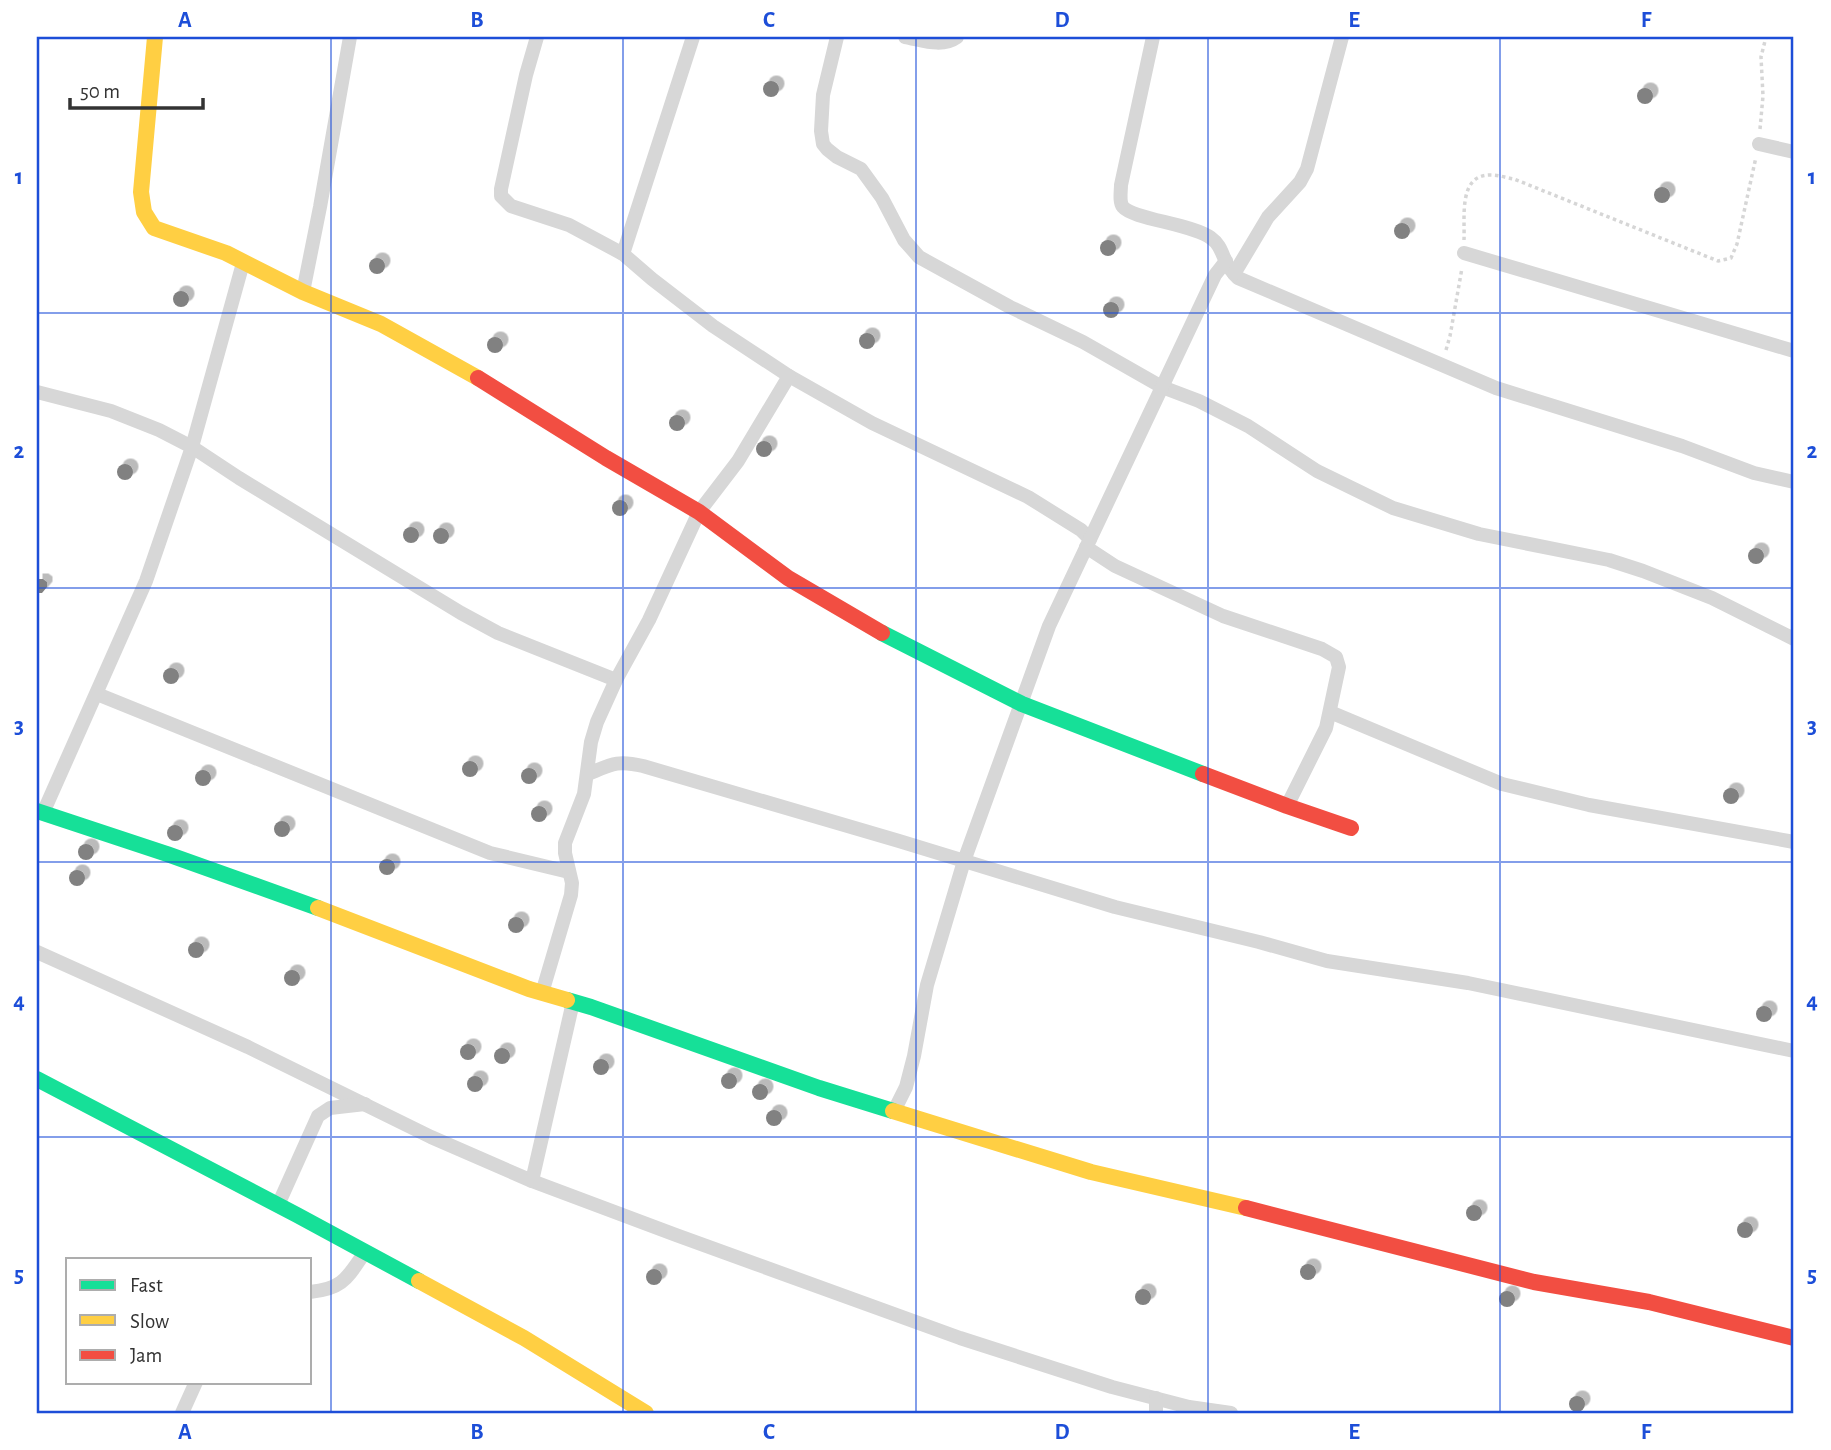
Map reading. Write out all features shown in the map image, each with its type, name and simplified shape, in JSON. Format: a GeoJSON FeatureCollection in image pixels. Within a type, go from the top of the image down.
{"type":"FeatureCollection","features":[{"type":"Feature","properties":{"kind":"street"},"geometry":{"type":"LineString","coordinates":[[155,37],[141,192],[144,213],[154,228],[226,253],[303,292],[381,324],[418,344],[491,385],[606,458],[699,512],[788,578],[874,629],[1021,704],[1351,828]]}},
{"type":"Feature","properties":{"kind":"street"},"geometry":{"type":"LineString","coordinates":[[303,292],[350,37]]}},
{"type":"Feature","properties":{"kind":"street"},"geometry":{"type":"LineString","coordinates":[[537,37],[500,189],[505,202],[569,225],[623,254],[713,326],[789,376],[872,423],[1028,497],[1081,530],[1088,543],[1115,566],[1223,616],[1322,649],[1336,657],[1339,667],[1326,727],[1287,806]]}},
{"type":"Feature","properties":{"kind":"street"},"geometry":{"type":"LineString","coordinates":[[623,254],[693,37]]}},
{"type":"Feature","properties":{"kind":"street"},"geometry":{"type":"LineString","coordinates":[[837,37],[823,95],[823,144],[837,157],[861,169],[883,198],[910,249],[919,257],[953,277],[1083,342],[1162,387],[1199,401],[1248,426],[1317,471],[1393,508],[1479,534],[1609,560],[1643,571],[1712,598],[1794,639]]}},
{"type":"Feature","properties":{"kind":"street"},"geometry":{"type":"LineString","coordinates":[[905,37],[942,43],[957,37]]}},
{"type":"Feature","properties":{"kind":"street"},"geometry":{"type":"LineString","coordinates":[[1153,37],[1121,185],[1121,204],[1124,208],[1212,238],[1238,278],[1250,284],[1442,365],[1496,387],[1682,446],[1754,473],[1794,482]]}},
{"type":"Feature","properties":{"kind":"street"},"geometry":{"type":"LineString","coordinates":[[894,1111],[906,1087],[927,985],[964,861],[1049,626],[1214,275],[1230,267],[1268,217],[1300,182],[1307,169],[1342,37]]}},
{"type":"Feature","properties":{"kind":"street"},"geometry":{"type":"LineString","coordinates":[[1759,144],[1794,152]]}},
{"type":"Feature","properties":{"kind":"street"},"geometry":{"type":"LineString","coordinates":[[1464,253],[1794,351]]}},
{"type":"Feature","properties":{"kind":"street"},"geometry":{"type":"LineString","coordinates":[[243,263],[192,447],[146,581],[97,694],[40,812],[167,853],[542,993],[592,1007],[807,1084],[1091,1172],[1293,1219],[1534,1282],[1649,1302],[1794,1338]]}},
{"type":"Feature","properties":{"kind":"street"},"geometry":{"type":"LineString","coordinates":[[542,993],[572,895],[565,843],[584,794],[594,732],[616,680],[649,620],[699,512],[738,461],[789,376]]}},
{"type":"Feature","properties":{"kind":"street"},"geometry":{"type":"LineString","coordinates":[[37,392],[111,411],[159,430],[192,447],[461,613],[498,633],[616,680]]}},
{"type":"Feature","properties":{"kind":"street"},"geometry":{"type":"LineString","coordinates":[[97,694],[490,853],[569,872]]}},
{"type":"Feature","properties":{"kind":"street"},"geometry":{"type":"LineString","coordinates":[[1330,712],[1519,789],[1794,842]]}},
{"type":"Feature","properties":{"kind":"street"},"geometry":{"type":"LineString","coordinates":[[588,774],[625,761],[1115,907],[1328,961],[1468,984],[1794,1051]]}},
{"type":"Feature","properties":{"kind":"street"},"geometry":{"type":"LineString","coordinates":[[37,952],[248,1047],[430,1137],[532,1181],[960,1338],[1112,1387],[1156,1406],[1189,1406],[1231,1413]]}},
{"type":"Feature","properties":{"kind":"street"},"geometry":{"type":"LineString","coordinates":[[532,1181],[573,1003]]}},
{"type":"Feature","properties":{"kind":"street"},"geometry":{"type":"LineString","coordinates":[[37,1079],[524,1338],[646,1413]]}},
{"type":"Feature","properties":{"kind":"street"},"geometry":{"type":"LineString","coordinates":[[278,1205],[318,1116],[330,1108],[366,1104]]}},
{"type":"Feature","properties":{"kind":"street"},"geometry":{"type":"LineString","coordinates":[[312,1292],[335,1288],[349,1275],[365,1252]]}},
{"type":"Feature","properties":{"kind":"street"},"geometry":{"type":"LineString","coordinates":[[182,1413],[195,1384]]}},
{"type":"Feature","properties":{"kind":"path"},"geometry":{"type":"LineString","coordinates":[[1442,365],[1450,336],[1464,253],[1465,192],[1475,180],[1489,175],[1514,179],[1718,261],[1731,258],[1737,244],[1759,144],[1763,96],[1761,57],[1766,37]]}},
{"type":"Feature","properties":{"kind":"building"},"geometry":{"type":"Polygon","coordinates":[[[771,81],[779,89],[771,97],[763,89],[771,81]]]}},
{"type":"Feature","properties":{"kind":"building"},"geometry":{"type":"Polygon","coordinates":[[[1645,88],[1653,96],[1645,104],[1637,96],[1645,88]]]}},
{"type":"Feature","properties":{"kind":"building"},"geometry":{"type":"Polygon","coordinates":[[[1662,187],[1670,195],[1662,203],[1654,195],[1662,187]]]}},
{"type":"Feature","properties":{"kind":"building"},"geometry":{"type":"Polygon","coordinates":[[[1402,223],[1410,231],[1402,239],[1394,231],[1402,223]]]}},
{"type":"Feature","properties":{"kind":"building"},"geometry":{"type":"Polygon","coordinates":[[[1108,240],[1116,248],[1108,256],[1100,248],[1108,240]]]}},
{"type":"Feature","properties":{"kind":"building"},"geometry":{"type":"Polygon","coordinates":[[[377,258],[385,266],[377,274],[369,266],[377,258]]]}},
{"type":"Feature","properties":{"kind":"building"},"geometry":{"type":"Polygon","coordinates":[[[181,291],[189,299],[181,307],[173,299],[181,291]]]}},
{"type":"Feature","properties":{"kind":"building"},"geometry":{"type":"Polygon","coordinates":[[[1111,302],[1119,310],[1111,318],[1103,310],[1111,302]]]}},
{"type":"Feature","properties":{"kind":"building"},"geometry":{"type":"Polygon","coordinates":[[[867,333],[875,341],[867,349],[859,341],[867,333]]]}},
{"type":"Feature","properties":{"kind":"building"},"geometry":{"type":"Polygon","coordinates":[[[495,337],[503,345],[495,353],[487,345],[495,337]]]}},
{"type":"Feature","properties":{"kind":"building"},"geometry":{"type":"Polygon","coordinates":[[[677,415],[685,423],[677,431],[669,423],[677,415]]]}},
{"type":"Feature","properties":{"kind":"building"},"geometry":{"type":"Polygon","coordinates":[[[764,441],[772,449],[764,457],[756,449],[764,441]]]}},
{"type":"Feature","properties":{"kind":"building"},"geometry":{"type":"Polygon","coordinates":[[[125,464],[133,472],[125,480],[117,472],[125,464]]]}},
{"type":"Feature","properties":{"kind":"building"},"geometry":{"type":"Polygon","coordinates":[[[620,500],[628,508],[620,516],[612,508],[620,500]]]}},
{"type":"Feature","properties":{"kind":"building"},"geometry":{"type":"Polygon","coordinates":[[[411,527],[419,535],[411,543],[403,535],[411,527]]]}},
{"type":"Feature","properties":{"kind":"building"},"geometry":{"type":"Polygon","coordinates":[[[441,528],[449,536],[441,544],[433,536],[441,528]]]}},
{"type":"Feature","properties":{"kind":"building"},"geometry":{"type":"Polygon","coordinates":[[[1756,548],[1764,556],[1756,564],[1748,556],[1756,548]]]}},
{"type":"Feature","properties":{"kind":"building"},"geometry":{"type":"Polygon","coordinates":[[[37,579],[47,582],[42,593],[37,593],[37,579]]]}},
{"type":"Feature","properties":{"kind":"building"},"geometry":{"type":"Polygon","coordinates":[[[171,668],[179,676],[171,684],[163,676],[171,668]]]}},
{"type":"Feature","properties":{"kind":"building"},"geometry":{"type":"Polygon","coordinates":[[[470,761],[478,769],[470,777],[462,769],[470,761]]]}},
{"type":"Feature","properties":{"kind":"building"},"geometry":{"type":"Polygon","coordinates":[[[529,768],[537,776],[529,784],[521,776],[529,768]]]}},
{"type":"Feature","properties":{"kind":"building"},"geometry":{"type":"Polygon","coordinates":[[[203,770],[211,778],[203,786],[195,778],[203,770]]]}},
{"type":"Feature","properties":{"kind":"building"},"geometry":{"type":"Polygon","coordinates":[[[1731,788],[1739,796],[1731,804],[1723,796],[1731,788]]]}},
{"type":"Feature","properties":{"kind":"building"},"geometry":{"type":"Polygon","coordinates":[[[539,806],[547,814],[539,822],[531,814],[539,806]]]}},
{"type":"Feature","properties":{"kind":"building"},"geometry":{"type":"Polygon","coordinates":[[[282,821],[290,829],[282,837],[274,829],[282,821]]]}},
{"type":"Feature","properties":{"kind":"building"},"geometry":{"type":"Polygon","coordinates":[[[175,825],[183,833],[175,841],[167,833],[175,825]]]}},
{"type":"Feature","properties":{"kind":"building"},"geometry":{"type":"Polygon","coordinates":[[[86,844],[94,852],[86,860],[78,852],[86,844]]]}},
{"type":"Feature","properties":{"kind":"building"},"geometry":{"type":"Polygon","coordinates":[[[387,859],[395,867],[387,875],[379,867],[387,859]]]}},
{"type":"Feature","properties":{"kind":"building"},"geometry":{"type":"Polygon","coordinates":[[[77,870],[85,878],[77,886],[69,878],[77,870]]]}},
{"type":"Feature","properties":{"kind":"building"},"geometry":{"type":"Polygon","coordinates":[[[516,917],[524,925],[516,933],[508,925],[516,917]]]}},
{"type":"Feature","properties":{"kind":"building"},"geometry":{"type":"Polygon","coordinates":[[[196,942],[204,950],[196,958],[188,950],[196,942]]]}},
{"type":"Feature","properties":{"kind":"building"},"geometry":{"type":"Polygon","coordinates":[[[292,970],[300,978],[292,986],[284,978],[292,970]]]}},
{"type":"Feature","properties":{"kind":"building"},"geometry":{"type":"Polygon","coordinates":[[[1764,1006],[1772,1014],[1764,1022],[1756,1014],[1764,1006]]]}},
{"type":"Feature","properties":{"kind":"building"},"geometry":{"type":"Polygon","coordinates":[[[468,1044],[476,1052],[468,1060],[460,1052],[468,1044]]]}},
{"type":"Feature","properties":{"kind":"building"},"geometry":{"type":"Polygon","coordinates":[[[502,1048],[510,1056],[502,1064],[494,1056],[502,1048]]]}},
{"type":"Feature","properties":{"kind":"building"},"geometry":{"type":"Polygon","coordinates":[[[601,1059],[609,1067],[601,1075],[593,1067],[601,1059]]]}},
{"type":"Feature","properties":{"kind":"building"},"geometry":{"type":"Polygon","coordinates":[[[729,1073],[737,1081],[729,1089],[721,1081],[729,1073]]]}},
{"type":"Feature","properties":{"kind":"building"},"geometry":{"type":"Polygon","coordinates":[[[475,1076],[483,1084],[475,1092],[467,1084],[475,1076]]]}},
{"type":"Feature","properties":{"kind":"building"},"geometry":{"type":"Polygon","coordinates":[[[760,1084],[768,1092],[760,1100],[752,1092],[760,1084]]]}},
{"type":"Feature","properties":{"kind":"building"},"geometry":{"type":"Polygon","coordinates":[[[774,1110],[782,1118],[774,1126],[766,1118],[774,1110]]]}},
{"type":"Feature","properties":{"kind":"building"},"geometry":{"type":"Polygon","coordinates":[[[1474,1205],[1482,1213],[1474,1221],[1466,1213],[1474,1205]]]}},
{"type":"Feature","properties":{"kind":"building"},"geometry":{"type":"Polygon","coordinates":[[[1745,1222],[1753,1230],[1745,1238],[1737,1230],[1745,1222]]]}},
{"type":"Feature","properties":{"kind":"building"},"geometry":{"type":"Polygon","coordinates":[[[1308,1264],[1316,1272],[1308,1280],[1300,1272],[1308,1264]]]}},
{"type":"Feature","properties":{"kind":"building"},"geometry":{"type":"Polygon","coordinates":[[[654,1269],[662,1277],[654,1285],[646,1277],[654,1269]]]}},
{"type":"Feature","properties":{"kind":"building"},"geometry":{"type":"Polygon","coordinates":[[[1143,1289],[1151,1297],[1143,1305],[1135,1297],[1143,1289]]]}},
{"type":"Feature","properties":{"kind":"building"},"geometry":{"type":"Polygon","coordinates":[[[1507,1291],[1515,1299],[1507,1307],[1499,1299],[1507,1291]]]}},
{"type":"Feature","properties":{"kind":"building"},"geometry":{"type":"Polygon","coordinates":[[[1577,1396],[1585,1404],[1577,1412],[1569,1404],[1577,1396]]]}},
{"type":"Feature","properties":{"kind":"traffic: fast"},"geometry":{"type":"LineString","coordinates":[[882,633],[1022,704],[1203,774]]}},
{"type":"Feature","properties":{"kind":"traffic: fast"},"geometry":{"type":"LineString","coordinates":[[37,811],[318,908]]}},
{"type":"Feature","properties":{"kind":"traffic: fast"},"geometry":{"type":"LineString","coordinates":[[567,1000],[893,1111]]}},
{"type":"Feature","properties":{"kind":"traffic: fast"},"geometry":{"type":"LineString","coordinates":[[37,1079],[419,1281]]}},
{"type":"Feature","properties":{"kind":"traffic: slow"},"geometry":{"type":"LineString","coordinates":[[155,37],[141,192],[144,212],[154,228],[226,253],[303,292],[381,324],[478,378]]}},
{"type":"Feature","properties":{"kind":"traffic: slow"},"geometry":{"type":"LineString","coordinates":[[318,908],[529,989],[567,1000]]}},
{"type":"Feature","properties":{"kind":"traffic: slow"},"geometry":{"type":"LineString","coordinates":[[893,1111],[1091,1172],[1246,1208]]}},
{"type":"Feature","properties":{"kind":"traffic: slow"},"geometry":{"type":"LineString","coordinates":[[419,1281],[524,1338],[646,1413]]}},
{"type":"Feature","properties":{"kind":"traffic: jam"},"geometry":{"type":"LineString","coordinates":[[478,378],[699,512],[788,578],[882,633]]}},
{"type":"Feature","properties":{"kind":"traffic: jam"},"geometry":{"type":"LineString","coordinates":[[1203,774],[1351,828]]}},
{"type":"Feature","properties":{"kind":"traffic: jam"},"geometry":{"type":"LineString","coordinates":[[1246,1208],[1534,1282],[1649,1302],[1794,1338]]}}]}
